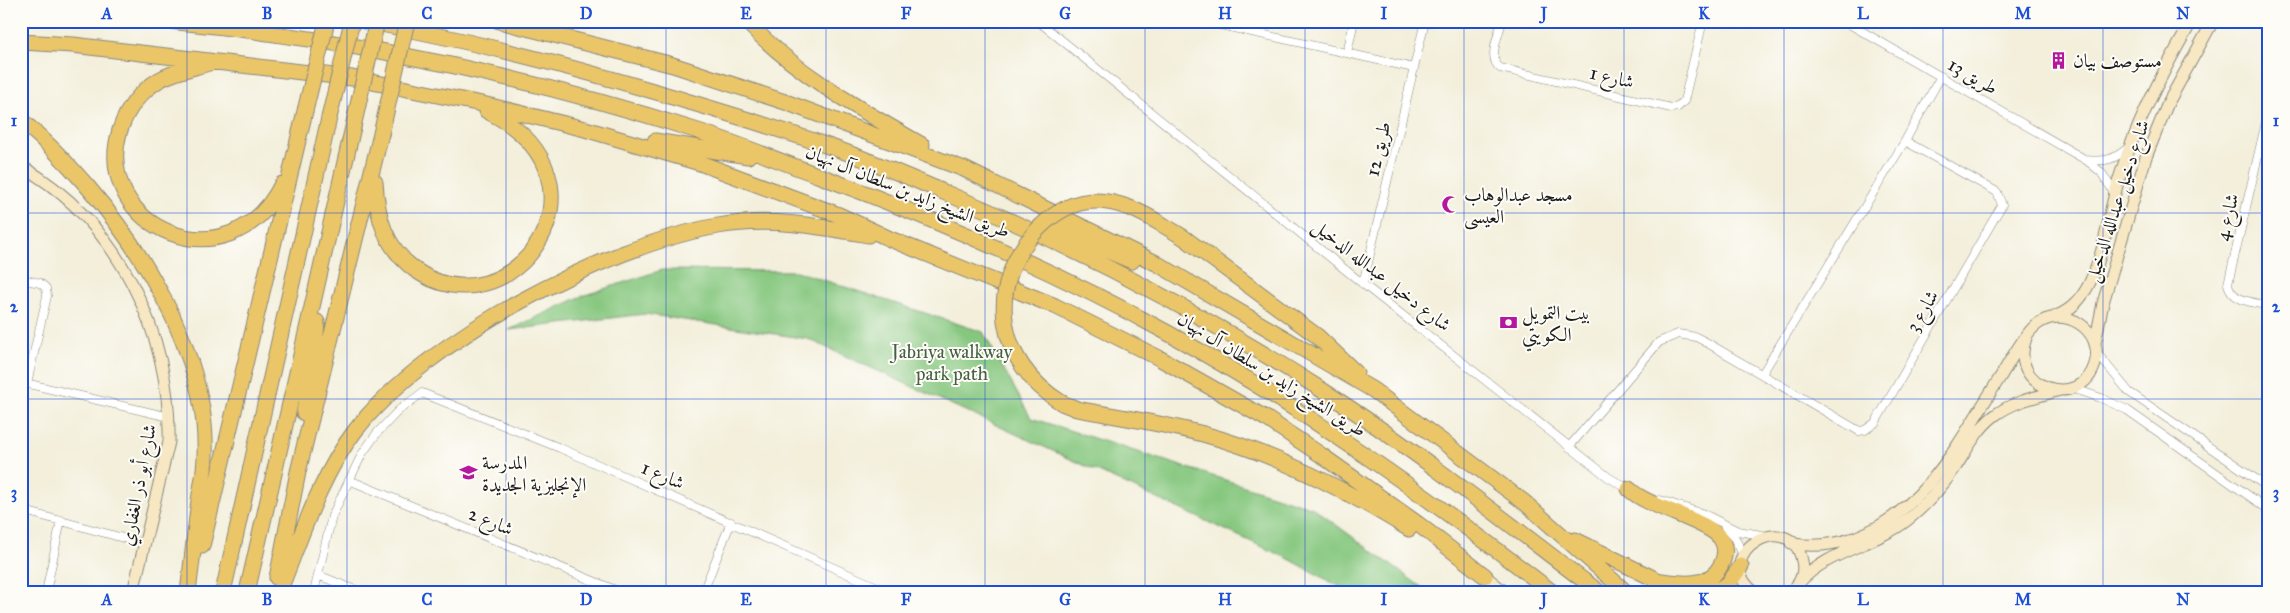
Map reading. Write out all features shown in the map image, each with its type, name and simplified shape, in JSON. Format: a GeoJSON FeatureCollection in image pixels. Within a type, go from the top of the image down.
{"type":"FeatureCollection","features":[{"type":"Feature","properties":{"kind":"highway","name":"طريق الشيخ زايد بن سلطان آل نهيان"},"geometry":{"type":"LineString","coordinates":[[170,21],[296,37],[436,61],[528,82],[702,132],[948,226],[1072,284],[1172,336],[1290,406],[1426,497],[1552,592]]}},
{"type":"Feature","properties":{"kind":"highway"},"geometry":{"type":"LineString","coordinates":[[190,592],[327,21]]}},
{"type":"Feature","properties":{"kind":"highway"},"geometry":{"type":"LineString","coordinates":[[223,592],[352,21]]}},
{"type":"Feature","properties":{"kind":"highway","name":"طريق الشيخ زايد بن سلطان آل نهيان"},"geometry":{"type":"LineString","coordinates":[[364,21],[422,31],[544,60],[723,112],[833,147],[994,213],[1108,268],[1221,329],[1328,394],[1428,464],[1599,592]]}},
{"type":"Feature","properties":{"kind":"highway"},"geometry":{"type":"LineString","coordinates":[[248,592],[377,21]]}},
{"type":"Feature","properties":{"kind":"highway"},"geometry":{"type":"LineString","coordinates":[[274,592],[298,472],[407,21]]}},
{"type":"Feature","properties":{"kind":"highway"},"geometry":{"type":"LineString","coordinates":[[499,21],[672,65],[788,103],[964,169]]}},
{"type":"Feature","properties":{"kind":"highway"},"geometry":{"type":"LineString","coordinates":[[746,21],[797,67],[830,91],[964,169],[1156,263],[1373,390],[1524,502],[1626,592]]}},
{"type":"Feature","properties":{"kind":"highway"},"geometry":{"type":"LineString","coordinates":[[21,42],[73,45],[352,78],[468,101],[585,129],[700,163],[839,215],[890,239],[1055,306],[1159,358],[1267,420],[1321,455],[1418,524],[1485,576]]}},
{"type":"Feature","properties":{"kind":"highway"},"geometry":{"type":"LineString","coordinates":[[216,61],[161,79],[143,93],[126,116],[117,142],[117,164],[124,187],[135,207],[154,225],[180,236],[202,239],[227,235],[247,226],[267,208],[278,192],[295,158]]}},
{"type":"Feature","properties":{"kind":"highway"},"geometry":{"type":"LineString","coordinates":[[374,163],[377,208],[381,225],[392,246],[409,265],[430,278],[455,285],[481,283],[512,271],[531,254],[545,230],[551,200],[548,176],[539,153],[523,134],[504,120],[468,101]]}},
{"type":"Feature","properties":{"kind":"highway"},"geometry":{"type":"LineString","coordinates":[[21,120],[67,162],[117,225],[159,292],[187,352],[203,417],[205,456],[190,592]]}},
{"type":"Feature","properties":{"kind":"highway"},"geometry":{"type":"LineString","coordinates":[[585,129],[784,162]]}},
{"type":"Feature","properties":{"kind":"highway"},"geometry":{"type":"LineString","coordinates":[[1373,390],[1317,336],[1183,237],[1145,214],[1115,202],[1095,201],[1078,203],[1066,208],[1045,222],[1029,238],[1019,253],[1005,290],[1005,320],[1012,350],[1021,366],[1034,382],[1062,403],[1077,409],[1203,434],[1277,460],[1365,501],[1485,576]]}},
{"type":"Feature","properties":{"kind":"highway"},"geometry":{"type":"LineString","coordinates":[[994,213],[1070,235],[1196,288]]}},
{"type":"Feature","properties":{"kind":"highway"},"geometry":{"type":"LineString","coordinates":[[279,592],[327,476],[343,448],[360,425],[385,398],[422,367],[471,332],[532,295],[580,272],[660,240],[719,226],[781,223],[830,228],[890,239]]}},
{"type":"Feature","properties":{"kind":"highway"},"geometry":{"type":"LineString","coordinates":[[298,472],[300,435],[315,348],[321,273]]}},
{"type":"Feature","properties":{"kind":"highway"},"geometry":{"type":"LineString","coordinates":[[1629,489],[1648,503],[1713,530],[1723,542],[1724,556],[1721,565],[1714,575],[1705,581],[1682,583],[1655,580]]}},
{"type":"Feature","properties":{"kind":"highway"},"geometry":{"type":"LineString","coordinates":[[1556,530],[1682,592]]}},
{"type":"Feature","properties":{"kind":"highway"},"geometry":{"type":"LineString","coordinates":[[1714,592],[1728,584],[1742,560]]}},
{"type":"Feature","properties":{"kind":"street","name":"شارع دخيل عبدالله الدخيل"},"geometry":{"type":"LineString","coordinates":[[1038,21],[1363,284],[1615,482],[1629,489],[1704,514],[1722,524],[1746,533],[1771,536]]}},
{"type":"Feature","properties":{"kind":"street"},"geometry":{"type":"LineString","coordinates":[[1202,21],[1414,68]]}},
{"type":"Feature","properties":{"kind":"street"},"geometry":{"type":"LineString","coordinates":[[1347,53],[1354,21]]}},
{"type":"Feature","properties":{"kind":"street","name":"طريق 12"},"geometry":{"type":"LineString","coordinates":[[1363,284],[1425,21]]}},
{"type":"Feature","properties":{"kind":"street","name":"شارع 1"},"geometry":{"type":"LineString","coordinates":[[1502,21],[1493,56],[1495,63],[1500,68],[1671,108],[1678,107],[1684,101],[1703,21]]}},
{"type":"Feature","properties":{"kind":"street","name":"طريق 13"},"geometry":{"type":"LineString","coordinates":[[1844,21],[2086,160],[2101,172],[2115,194]]}},
{"type":"Feature","properties":{"kind":"street","name":"شارع دخيل عبدالله الدخيل"},"geometry":{"type":"LineString","coordinates":[[2052,317],[2064,313],[2076,304],[2090,282],[2097,266],[2115,194],[2130,146],[2147,104],[2192,21]]}},
{"type":"Feature","properties":{"kind":"street","name":"شارع دخيل عبدالله الدخيل"},"geometry":{"type":"LineString","coordinates":[[2095,348],[2103,303],[2146,157],[2168,103],[2213,21]]}},
{"type":"Feature","properties":{"kind":"street"},"geometry":{"type":"LineString","coordinates":[[1762,374],[1905,141],[1941,76]]}},
{"type":"Feature","properties":{"kind":"street","name":"شارع 4"},"geometry":{"type":"LineString","coordinates":[[2269,109],[2228,284],[2233,295],[2238,298],[2269,306]]}},
{"type":"Feature","properties":{"kind":"street","name":"شارع 3"},"geometry":{"type":"LineString","coordinates":[[1569,447],[1650,350],[1668,337],[1678,334],[1696,337],[1859,431],[1865,430],[1875,423],[2002,205],[1997,192],[1905,141]]}},
{"type":"Feature","properties":{"kind":"street"},"geometry":{"type":"LineString","coordinates":[[2086,160],[2104,162],[2119,156],[2130,146]]}},
{"type":"Feature","properties":{"kind":"street","name":"شارع أبو ذر الغفاري"},"geometry":{"type":"LineString","coordinates":[[21,166],[57,191],[84,216],[108,245],[128,276],[145,309],[157,344],[165,380],[169,417],[168,442],[133,592]]}},
{"type":"Feature","properties":{"kind":"street"},"geometry":{"type":"LineString","coordinates":[[21,279],[40,283],[46,288],[47,296],[24,382],[169,417]]}},
{"type":"Feature","properties":{"kind":"street"},"geometry":{"type":"LineString","coordinates":[[1754,592],[1744,579],[1742,560],[1757,540],[1771,536],[1785,539],[1792,543],[1817,546],[1847,540],[1880,526],[1907,507],[1920,495],[1944,465],[2026,338],[2037,324],[2052,317],[2066,317],[2078,322],[2088,331],[2095,348],[2129,392],[2269,488]]}},
{"type":"Feature","properties":{"kind":"street"},"geometry":{"type":"LineString","coordinates":[[2026,338],[2023,359],[2028,373],[2039,384],[2101,398],[2127,410],[2269,510]]}},
{"type":"Feature","properties":{"kind":"street"},"geometry":{"type":"LineString","coordinates":[[1790,592],[1819,565],[1895,529],[1920,510],[1943,485],[1976,435],[1994,416],[2018,403],[2066,389],[2082,382],[2090,374],[2095,364],[2095,348]]}},
{"type":"Feature","properties":{"kind":"street","name":"شارع 1"},"geometry":{"type":"LineString","coordinates":[[349,480],[362,454],[377,433],[399,410],[422,393],[560,448],[889,592]]}},
{"type":"Feature","properties":{"kind":"street"},"geometry":{"type":"LineString","coordinates":[[314,592],[332,516],[349,480]]}},
{"type":"Feature","properties":{"kind":"street","name":"شارع 2"},"geometry":{"type":"LineString","coordinates":[[349,480],[620,592]]}},
{"type":"Feature","properties":{"kind":"street"},"geometry":{"type":"LineString","coordinates":[[21,510],[145,544]]}},
{"type":"Feature","properties":{"kind":"street"},"geometry":{"type":"LineString","coordinates":[[46,592],[61,520]]}},
{"type":"Feature","properties":{"kind":"street"},"geometry":{"type":"LineString","coordinates":[[703,592],[731,522]]}},
{"type":"Feature","properties":{"kind":"street","name":"شارع دخيل عبدالله الدخيل"},"geometry":{"type":"LineString","coordinates":[[1722,524],[1735,538],[1742,560]]}},
{"type":"Feature","properties":{"kind":"street"},"geometry":{"type":"LineString","coordinates":[[1792,543],[1802,562],[1802,576],[1799,583]]}},
{"type":"Feature","properties":{"kind":"street"},"geometry":{"type":"LineString","coordinates":[[318,575],[360,592]]}},
{"type":"Feature","properties":{"kind":"street"},"geometry":{"type":"LineString","coordinates":[[1485,576],[1505,592]]}},
{"type":"Feature","properties":{"kind":"green space","name":"Jabriya walkway park path"},"geometry":{"type":"Polygon","coordinates":[[[662,270],[796,271],[983,332],[1031,418],[1313,508],[1428,592],[1349,592],[1289,559],[808,339],[645,314],[509,330],[582,296],[662,270]]]}},
{"type":"Feature","properties":{"kind":"place","name":"مستوصف بيان"},"geometry":{"type":"Point","coordinates":[2059,60]}},
{"type":"Feature","properties":{"kind":"place","name":"مسجد عبدالوهاب العيسى"},"geometry":{"type":"Point","coordinates":[1450,205]}},
{"type":"Feature","properties":{"kind":"place","name":"بيت التمويل الكويتي"},"geometry":{"type":"Point","coordinates":[1508,323]}},
{"type":"Feature","properties":{"kind":"place","name":"المدرسة الإنجليزية الجديدة"},"geometry":{"type":"Point","coordinates":[468,473]}}]}
